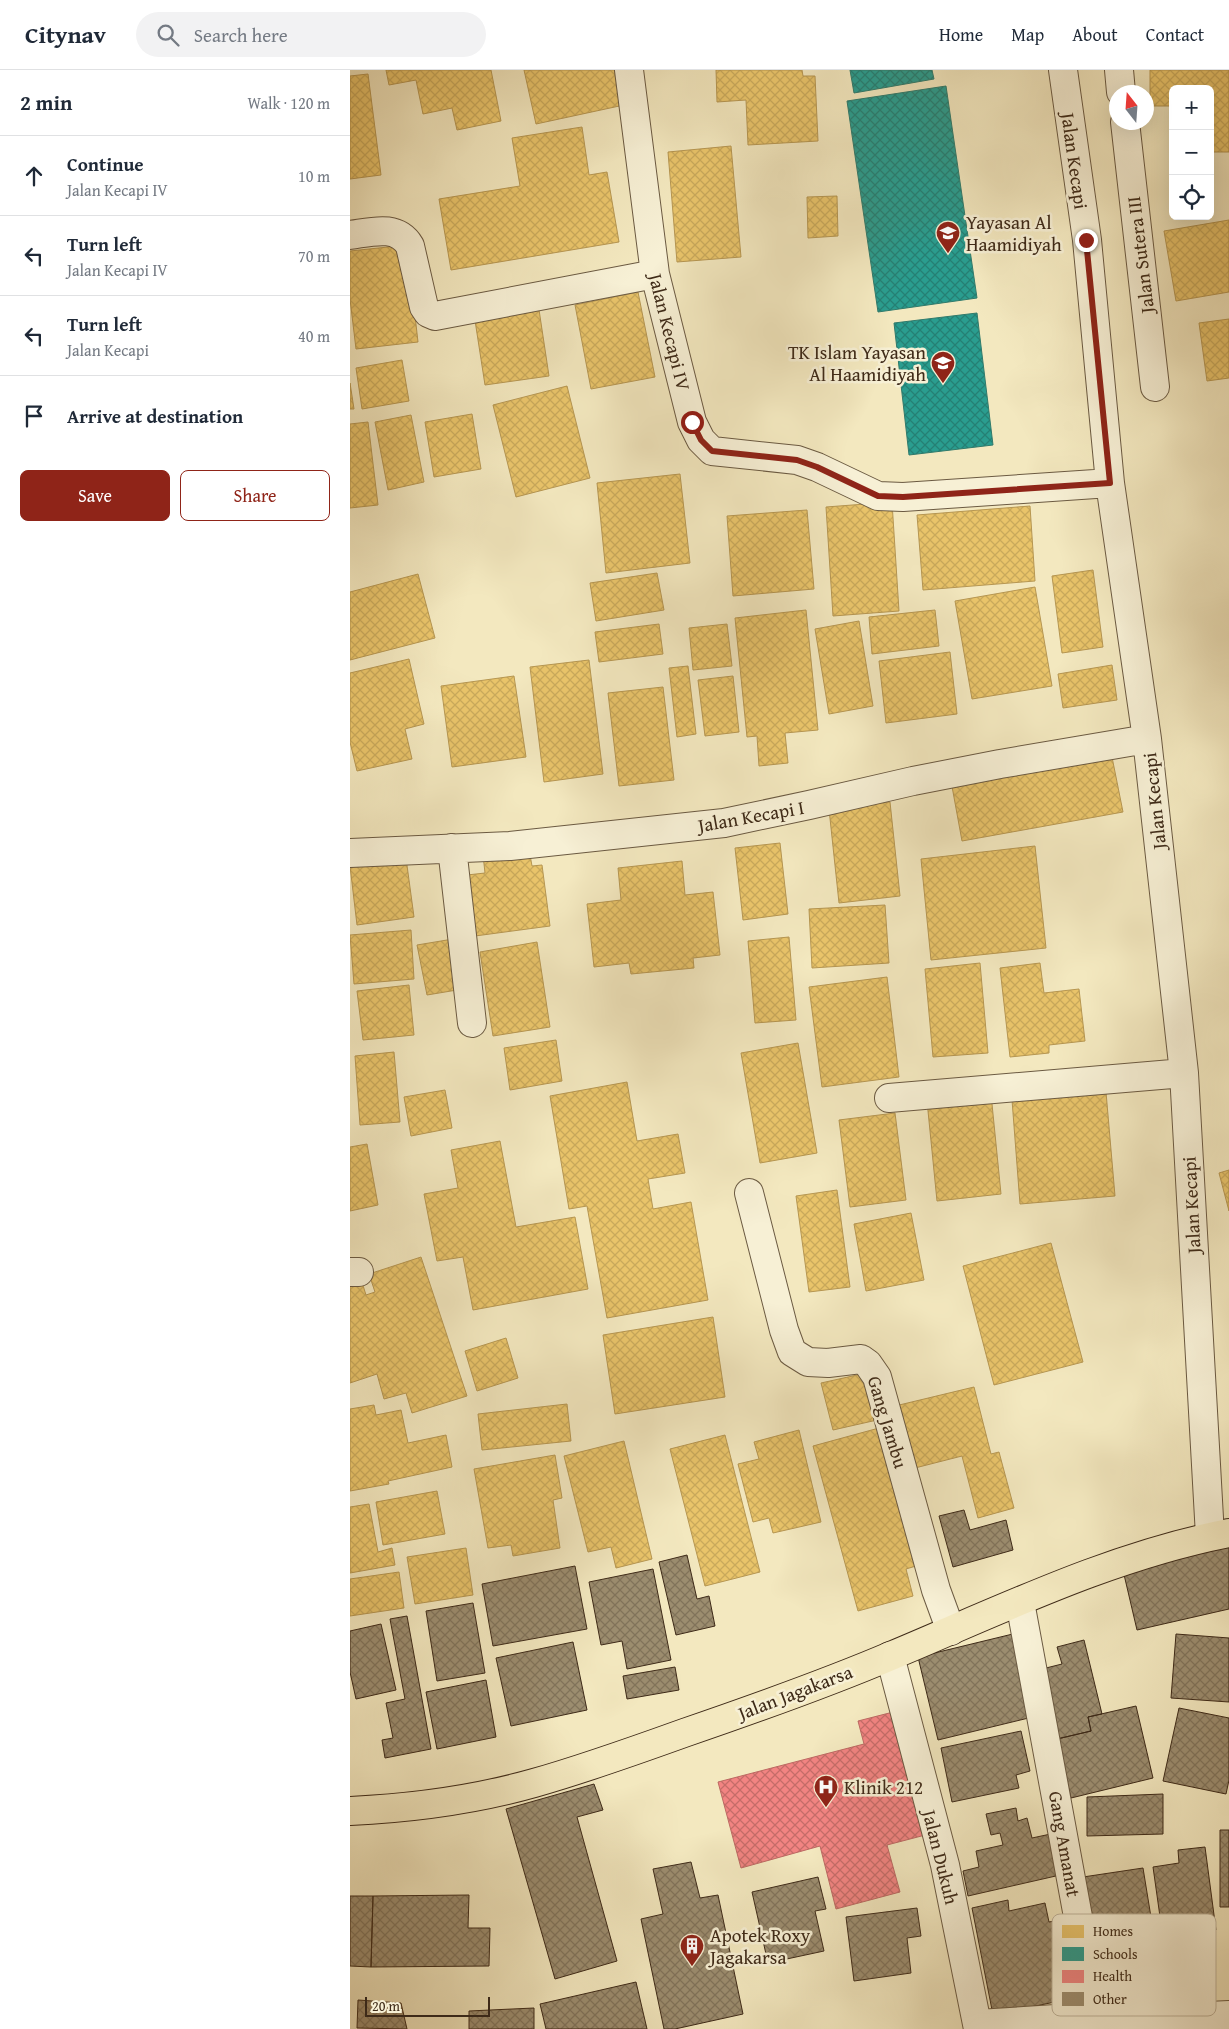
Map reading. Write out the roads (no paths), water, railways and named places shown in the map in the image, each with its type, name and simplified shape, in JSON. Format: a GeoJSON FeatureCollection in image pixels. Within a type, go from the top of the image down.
{"type":"FeatureCollection","features":[{"type":"Feature","properties":{"kind":"main road","name":"Jalan Jagakarsa"},"geometry":{"type":"LineString","coordinates":[[350,1811],[408,1807],[450,1801],[533,1783],[722,1720],[890,1656],[1062,1583],[1119,1563],[1219,1534]]}},
{"type":"Feature","properties":{"kind":"street","name":"Jalan Kecapi IV"},"geometry":{"type":"LineString","coordinates":[[629,70],[654,274],[692,422],[701,440],[712,451],[797,460],[817,467],[878,496],[903,497],[1110,483]]}},
{"type":"Feature","properties":{"kind":"street","name":"Jalan Kecapi"},"geometry":{"type":"LineString","coordinates":[[1062,70],[1086,240],[1110,483],[1147,739],[1184,1073],[1219,1534]]}},
{"type":"Feature","properties":{"kind":"street"},"geometry":{"type":"LineString","coordinates":[[1119,70],[1120,85]]}},
{"type":"Feature","properties":{"kind":"street","name":"Jalan Sutera III"},"geometry":{"type":"LineString","coordinates":[[1126,130],[1155,387]]}},
{"type":"Feature","properties":{"kind":"street"},"geometry":{"type":"LineString","coordinates":[[350,235],[382,231],[397,232],[406,238],[410,246],[424,307],[428,313],[435,316],[654,274]]}},
{"type":"Feature","properties":{"kind":"street","name":"Jalan Kecapi I"},"geometry":{"type":"LineString","coordinates":[[350,853],[510,846],[724,822],[913,781],[1147,739]]}},
{"type":"Feature","properties":{"kind":"street"},"geometry":{"type":"LineString","coordinates":[[452,848],[472,1023]]}},
{"type":"Feature","properties":{"kind":"street"},"geometry":{"type":"LineString","coordinates":[[889,1098],[1184,1073]]}},
{"type":"Feature","properties":{"kind":"street","name":"Gang Jambu"},"geometry":{"type":"LineString","coordinates":[[750,1193],[784,1330],[792,1352],[808,1362],[828,1363],[861,1359],[868,1364],[877,1377],[936,1590],[951,1631]]}},
{"type":"Feature","properties":{"kind":"street","name":"Gang Amanat"},"geometry":{"type":"LineString","coordinates":[[1020,1602],[1077,1914]]}},
{"type":"Feature","properties":{"kind":"street","name":"Jalan Dukuh"},"geometry":{"type":"LineString","coordinates":[[890,1656],[945,1865],[978,2026]]}},
{"type":"Feature","properties":{"kind":"street"},"geometry":{"type":"LineString","coordinates":[[1216,2016],[1229,2015]]}},
{"type":"Feature","properties":{"kind":"street","name":"Gang Amanat"},"geometry":{"type":"LineString","coordinates":[[1104,2016],[1106,2021]]}},
{"type":"Feature","properties":{"kind":"street"},"geometry":{"type":"LineString","coordinates":[[978,2026],[1056,2019],[1106,2021],[1208,2016]]}},
{"type":"Feature","properties":{"kind":"place","name":"Yayasan Al Haamidiyah"},"geometry":{"type":"Point","coordinates":[948,254]}},
{"type":"Feature","properties":{"kind":"place","name":"TK Islam Yayasan Al Haamidiyah"},"geometry":{"type":"Point","coordinates":[943,384]}},
{"type":"Feature","properties":{"kind":"place","name":"Klinik 212"},"geometry":{"type":"Point","coordinates":[826,1808]}},
{"type":"Feature","properties":{"kind":"place","name":"Apotek Roxy Jagakarsa"},"geometry":{"type":"Point","coordinates":[692,1967]}}]}
